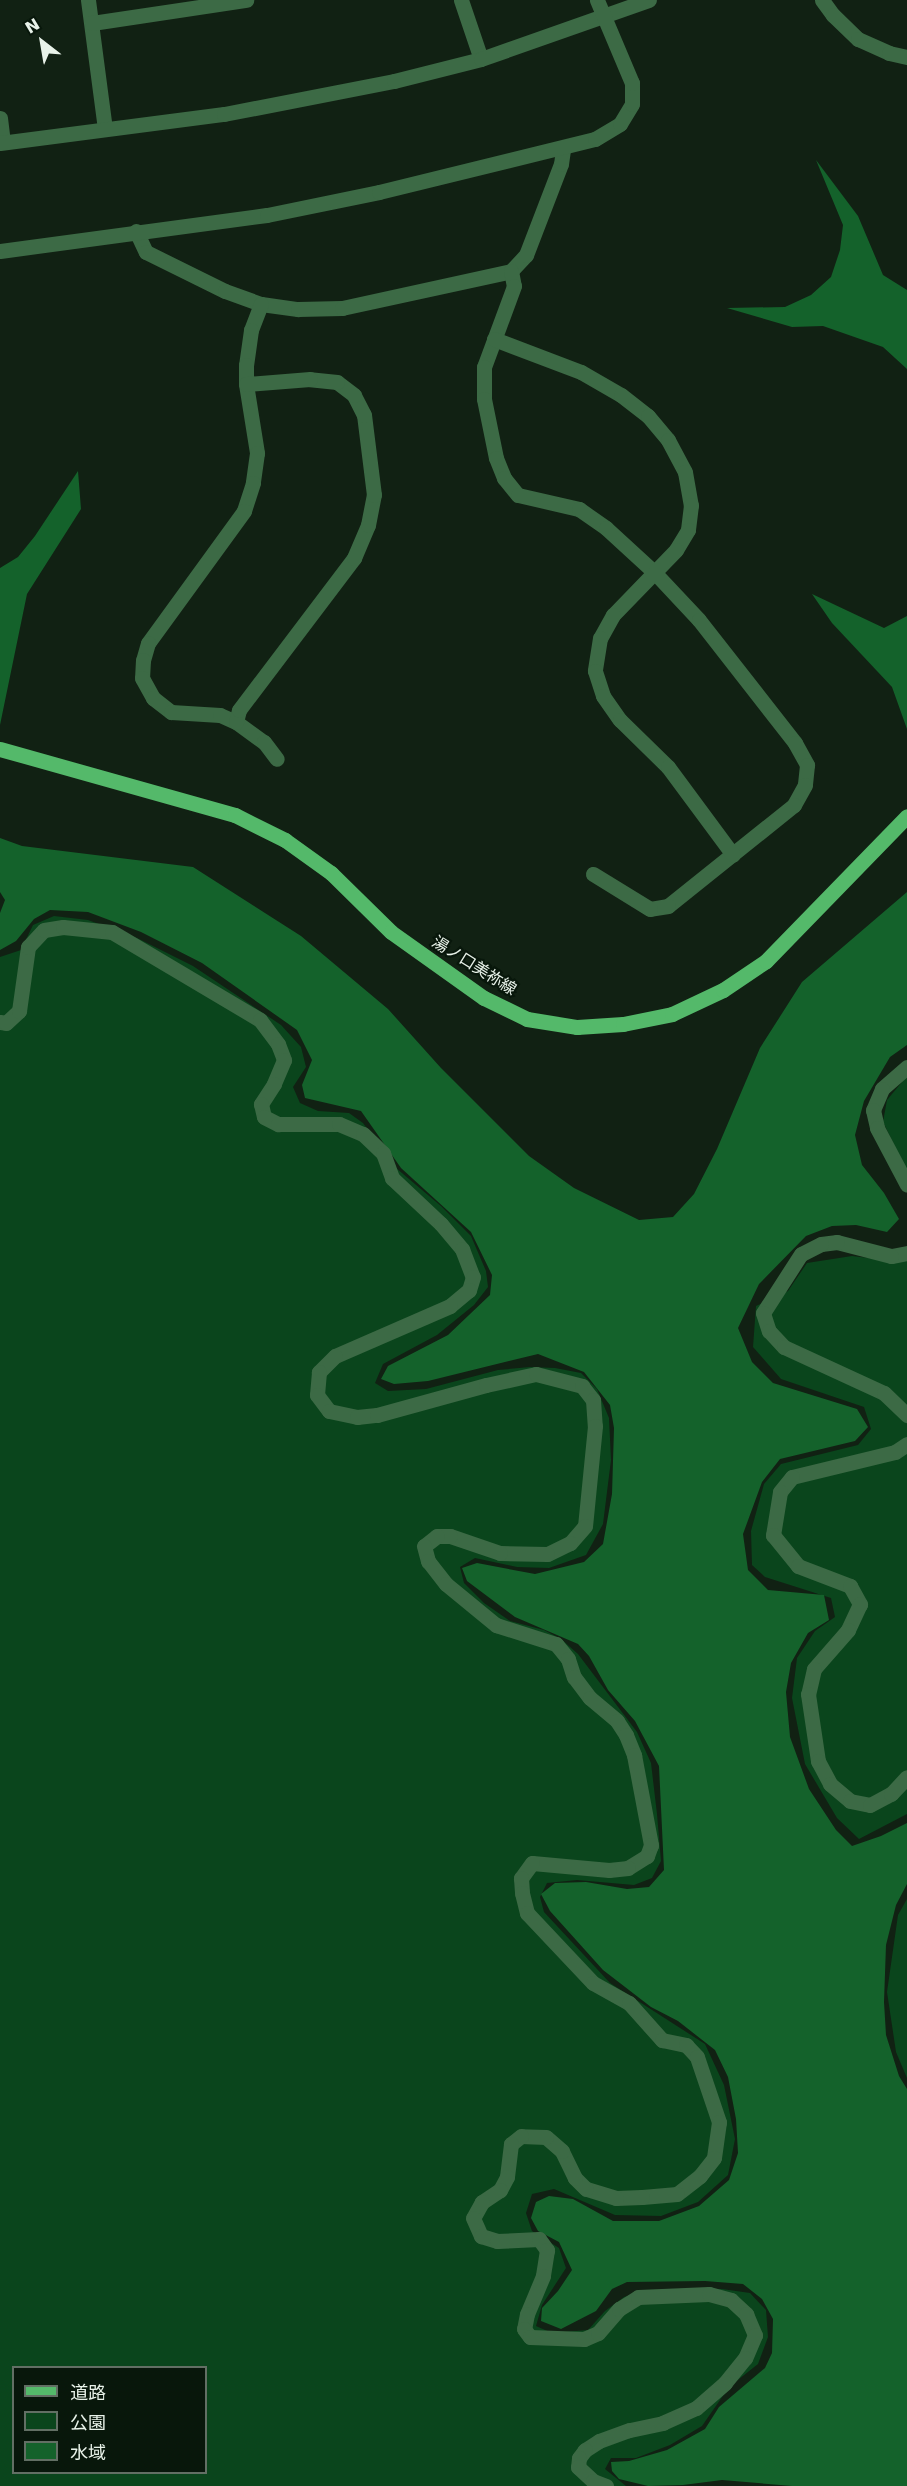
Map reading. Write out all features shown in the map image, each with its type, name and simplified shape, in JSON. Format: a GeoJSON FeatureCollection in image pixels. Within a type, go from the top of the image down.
{"type":"FeatureCollection","features":[{"type":"Feature","properties":{"kind":"main road","name":"湯ノ口美祢線"},"geometry":{"type":"LineString","coordinates":[[0,749],[235,815],[285,840],[331,873],[391,932],[484,998],[527,1019],[577,1027],[623,1024],[672,1014],[723,990],[766,961],[907,817]]}},
{"type":"Feature","properties":{"kind":"street"},"geometry":{"type":"LineString","coordinates":[[88,0],[105,129]]}},
{"type":"Feature","properties":{"kind":"street"},"geometry":{"type":"LineString","coordinates":[[92,23],[246,0]]}},
{"type":"Feature","properties":{"kind":"street"},"geometry":{"type":"LineString","coordinates":[[461,0],[481,58]]}},
{"type":"Feature","properties":{"kind":"street"},"geometry":{"type":"LineString","coordinates":[[0,252],[136,231],[267,215],[379,192],[595,139],[620,124],[632,104],[632,82],[597,0]]}},
{"type":"Feature","properties":{"kind":"street"},"geometry":{"type":"LineString","coordinates":[[0,118],[2,143],[224,114],[309,99],[481,58],[649,0]]}},
{"type":"Feature","properties":{"kind":"street"},"geometry":{"type":"LineString","coordinates":[[822,0],[833,15],[858,39],[889,53],[907,57]]}},
{"type":"Feature","properties":{"kind":"street"},"geometry":{"type":"LineString","coordinates":[[136,231],[146,252],[225,291],[261,304],[298,309],[342,308],[511,271],[526,255],[561,164],[563,148]]}},
{"type":"Feature","properties":{"kind":"street"},"geometry":{"type":"LineString","coordinates":[[511,271],[514,286],[484,367],[484,399],[496,458],[504,478],[518,495],[579,509],[606,528],[655,573],[699,620],[795,743],[807,765],[806,785],[794,805],[669,906],[650,909],[593,874]]}},
{"type":"Feature","properties":{"kind":"street"},"geometry":{"type":"LineString","coordinates":[[261,304],[251,330],[246,384],[257,453],[253,483],[244,511],[148,643],[143,660],[142,678],[153,698],[171,712],[220,715],[236,722],[264,742],[277,759]]}},
{"type":"Feature","properties":{"kind":"street"},"geometry":{"type":"LineString","coordinates":[[494,339],[581,372],[621,395],[648,416],[668,440],[685,472],[691,505],[688,530],[676,550],[613,615],[600,638],[595,671],[603,696],[620,720],[668,766],[733,855]]}},
{"type":"Feature","properties":{"kind":"street"},"geometry":{"type":"LineString","coordinates":[[236,722],[239,710],[354,558],[368,525],[374,495],[364,415],[354,395],[337,382],[319,380],[246,384]]}},
{"type":"Feature","properties":{"kind":"street"},"geometry":{"type":"LineString","coordinates":[[0,1022],[6,1023],[19,1011],[28,947],[44,930],[63,927],[112,932],[260,1020],[278,1044],[284,1060],[274,1084],[261,1104],[264,1118],[278,1124],[339,1124],[363,1134],[383,1153],[392,1178],[441,1224],[462,1249],[473,1277],[469,1290],[450,1306],[335,1356],[319,1372],[317,1395],[329,1411],[357,1417],[377,1415],[486,1385],[536,1374],[582,1386],[593,1400],[595,1426],[585,1526],[570,1543],[547,1554],[500,1553],[450,1536],[437,1536],[424,1546],[428,1562],[446,1584],[496,1625],[556,1644],[568,1659],[574,1677],[590,1698],[616,1721],[626,1736],[634,1755],[651,1845],[647,1856],[628,1868],[609,1870],[532,1863],[521,1878],[522,1893],[527,1913],[566,1951],[593,1983],[629,2003],[662,2040],[686,2045],[697,2057],[719,2122],[714,2158],[700,2176],[677,2194],[642,2197],[616,2198],[586,2189],[575,2178],[562,2151],[546,2137],[521,2136],[511,2144],[507,2177],[500,2190],[482,2202],[473,2218],[481,2236],[497,2241],[539,2239],[547,2250],[543,2276],[527,2314],[524,2329],[530,2337],[584,2339],[598,2333],[619,2309],[638,2296],[709,2294],[731,2300],[746,2314],[755,2335],[745,2358],[725,2383],[696,2408],[663,2423],[629,2430],[599,2441],[585,2450],[579,2458],[579,2467],[593,2481],[606,2486]]}},
{"type":"Feature","properties":{"kind":"street"},"geometry":{"type":"LineString","coordinates":[[907,1067],[882,1089],[873,1110],[877,1128],[907,1185]]}},
{"type":"Feature","properties":{"kind":"street"},"geometry":{"type":"LineString","coordinates":[[907,1253],[891,1256],[837,1242],[820,1244],[801,1254],[763,1313],[769,1331],[784,1347],[884,1393],[907,1415]]}},
{"type":"Feature","properties":{"kind":"street"},"geometry":{"type":"LineString","coordinates":[[907,1444],[895,1452],[792,1476],[780,1492],[773,1535],[798,1566],[850,1586],[860,1604],[848,1630],[814,1669],[808,1694],[818,1761],[830,1784],[850,1801],[870,1805],[891,1794],[907,1777]]}},
{"type":"Feature","properties":{"kind":"green space"},"geometry":{"type":"Polygon","coordinates":[[[54,916],[88,920],[137,938],[193,966],[281,1025],[301,1047],[306,1067],[293,1087],[300,1103],[318,1111],[349,1113],[363,1123],[396,1168],[441,1206],[471,1236],[486,1271],[488,1287],[474,1305],[437,1335],[383,1364],[375,1383],[388,1391],[426,1389],[498,1370],[530,1367],[555,1368],[581,1373],[597,1389],[609,1418],[611,1460],[603,1524],[586,1555],[549,1568],[517,1567],[475,1558],[460,1567],[464,1583],[484,1603],[510,1621],[544,1630],[561,1639],[578,1654],[637,1732],[651,1763],[657,1814],[661,1861],[652,1878],[634,1885],[577,1880],[547,1883],[540,1897],[544,1912],[610,1983],[705,2044],[724,2085],[735,2139],[728,2175],[698,2202],[661,2216],[615,2215],[554,2189],[532,2194],[526,2213],[532,2231],[559,2248],[566,2268],[542,2305],[536,2326],[552,2333],[588,2330],[605,2311],[624,2297],[647,2290],[722,2289],[750,2293],[766,2310],[768,2337],[758,2364],[729,2387],[702,2426],[670,2445],[636,2458],[611,2458],[605,2469],[626,2486],[0,2486],[0,957],[21,950],[33,925],[54,916]]]}},
{"type":"Feature","properties":{"kind":"green space"},"geometry":{"type":"Polygon","coordinates":[[[907,1076],[907,1171],[883,1122],[887,1100],[907,1076]]]}},
{"type":"Feature","properties":{"kind":"green space"},"geometry":{"type":"Polygon","coordinates":[[[852,1256],[894,1261],[907,1257],[907,1814],[859,1839],[837,1818],[805,1764],[792,1698],[797,1658],[815,1631],[835,1617],[831,1598],[765,1577],[752,1565],[751,1531],[764,1484],[781,1464],[858,1445],[871,1429],[864,1407],[781,1379],[753,1347],[756,1306],[788,1291],[807,1263],[852,1256]]]}},
{"type":"Feature","properties":{"kind":"green space"},"geometry":{"type":"Polygon","coordinates":[[[907,1899],[907,2078],[896,2052],[887,1992],[898,1915],[907,1899]]]}},
{"type":"Feature","properties":{"kind":"water"},"geometry":{"type":"Polygon","coordinates":[[[816,160],[858,216],[883,275],[907,290],[907,369],[883,347],[823,326],[792,327],[727,308],[785,307],[811,295],[831,277],[840,250],[843,225],[816,160]]]}},
{"type":"Feature","properties":{"kind":"water"},"geometry":{"type":"Polygon","coordinates":[[[78,471],[81,509],[27,594],[0,725],[0,568],[18,557],[35,536],[78,471]]]}},
{"type":"Feature","properties":{"kind":"water"},"geometry":{"type":"Polygon","coordinates":[[[812,594],[884,628],[907,616],[907,729],[892,687],[832,623],[812,594]]]}},
{"type":"Feature","properties":{"kind":"water"},"geometry":{"type":"Polygon","coordinates":[[[0,838],[22,846],[193,867],[301,936],[388,1009],[441,1068],[529,1156],[574,1188],[639,1220],[673,1217],[694,1194],[717,1149],[760,1048],[802,982],[907,892],[907,1045],[890,1057],[864,1101],[855,1135],[862,1165],[884,1193],[899,1219],[887,1232],[856,1225],[832,1226],[806,1236],[759,1284],[738,1328],[752,1362],[773,1383],[857,1409],[868,1427],[855,1441],[780,1459],[762,1482],[743,1534],[748,1570],[768,1590],[824,1595],[829,1620],[808,1633],[791,1663],[786,1692],[790,1737],[809,1789],[836,1830],[852,1846],[881,1836],[907,1823],[907,1884],[896,1905],[886,1945],[884,2002],[886,2035],[899,2076],[907,2089],[907,2486],[792,2486],[722,2480],[683,2485],[648,2486],[619,2479],[612,2471],[611,2462],[629,2461],[667,2450],[705,2429],[719,2407],[765,2368],[772,2353],[773,2319],[762,2299],[743,2284],[705,2281],[627,2282],[612,2289],[596,2311],[561,2329],[541,2321],[542,2308],[558,2291],[572,2270],[559,2242],[538,2231],[531,2218],[536,2202],[549,2196],[573,2199],[613,2221],[659,2221],[699,2206],[729,2180],[738,2153],[736,2119],[728,2077],[715,2050],[678,2021],[651,2007],[603,1970],[550,1911],[541,1894],[555,1883],[586,1882],[627,1889],[649,1887],[664,1870],[659,1766],[635,1721],[608,1690],[589,1656],[578,1644],[515,1617],[467,1581],[462,1568],[477,1563],[535,1574],[584,1562],[603,1544],[612,1494],[614,1428],[610,1405],[584,1372],[538,1354],[428,1381],[394,1384],[381,1379],[388,1366],[448,1335],[490,1295],[492,1275],[471,1232],[401,1168],[361,1111],[305,1098],[302,1085],[312,1060],[297,1030],[202,963],[141,932],[88,912],[50,910],[34,919],[16,941],[0,950],[0,913],[5,900],[0,892],[0,838]]]}}]}
